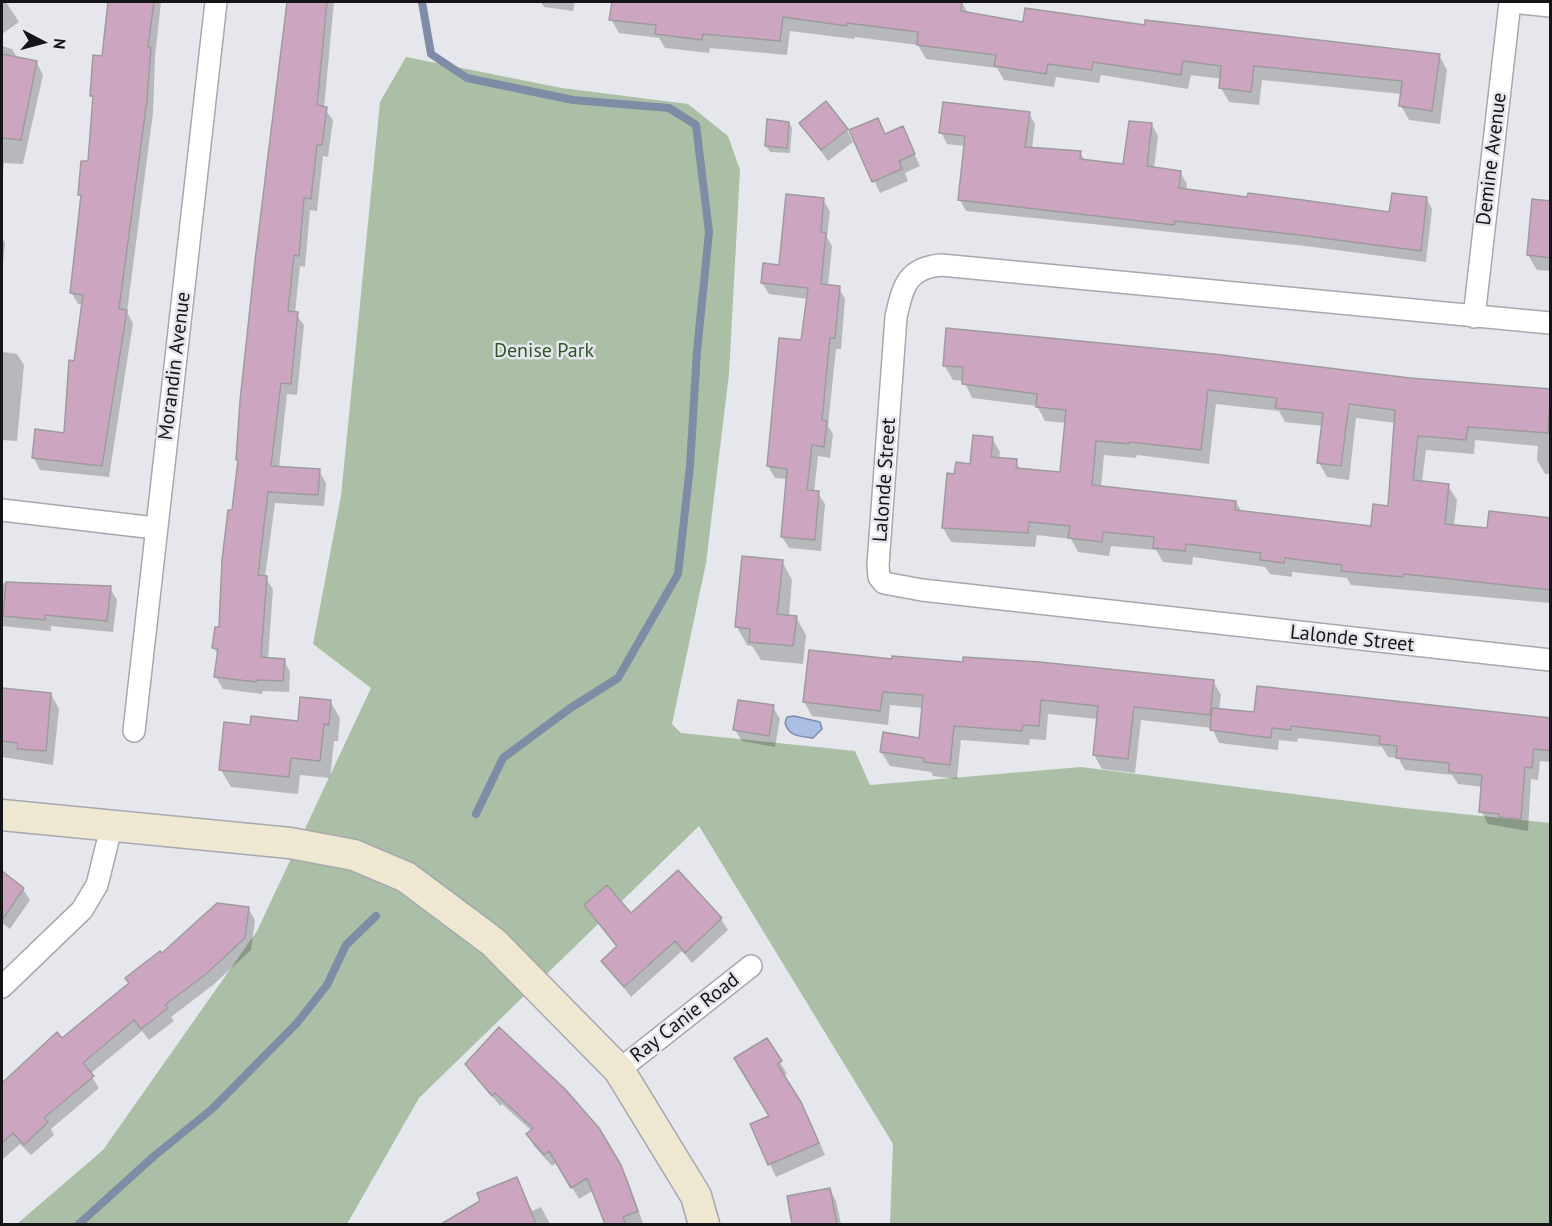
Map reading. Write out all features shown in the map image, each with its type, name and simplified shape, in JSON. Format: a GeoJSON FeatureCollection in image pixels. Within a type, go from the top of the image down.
{"type":"FeatureCollection","features":[{"type":"Feature","properties":{"kind":"street","name":"Morandin Avenue"},"geometry":{"type":"LineString","coordinates":[[134,731],[155,528],[216,2]]}},
{"type":"Feature","properties":{"kind":"street"},"geometry":{"type":"LineString","coordinates":[[1511,2],[1551,6]]}},
{"type":"Feature","properties":{"kind":"street","name":"Demine Avenue"},"geometry":{"type":"LineString","coordinates":[[1474,317],[1511,2]]}},
{"type":"Feature","properties":{"kind":"street","name":"Lalonde Street"},"geometry":{"type":"LineString","coordinates":[[1474,317],[941,265],[914,272],[903,289],[896,316],[879,577],[884,583],[922,590],[1551,660]]}},
{"type":"Feature","properties":{"kind":"street"},"geometry":{"type":"LineString","coordinates":[[1474,317],[1551,323]]}},
{"type":"Feature","properties":{"kind":"street"},"geometry":{"type":"LineString","coordinates":[[2,510],[155,528]]}},
{"type":"Feature","properties":{"kind":"street"},"geometry":{"type":"LineString","coordinates":[[2,815],[111,828],[290,843],[354,855],[406,877],[493,942],[619,1070],[696,1196],[704,1224]]}},
{"type":"Feature","properties":{"kind":"street"},"geometry":{"type":"LineString","coordinates":[[2,987],[82,910],[97,885],[111,828]]}},
{"type":"Feature","properties":{"kind":"street","name":"Ray Canie Road"},"geometry":{"type":"LineString","coordinates":[[619,1070],[751,966]]}},
{"type":"Feature","properties":{"kind":"green space","name":"Denise Park"},"geometry":{"type":"Polygon","coordinates":[[[406,57],[562,88],[688,104],[728,136],[740,170],[729,374],[706,563],[672,724],[681,733],[855,751],[870,785],[1081,767],[1404,808],[1550,823],[1550,1224],[890,1224],[893,1144],[699,826],[419,1098],[347,1224],[17,1224],[103,1150],[257,931],[371,688],[313,644],[341,496],[380,102],[406,57]]]}},
{"type":"Feature","properties":{"kind":"water"},"geometry":{"type":"Polygon","coordinates":[[[794,716],[820,722],[822,729],[813,738],[796,735],[789,731],[785,723],[787,717],[794,716]]]}},
{"type":"Feature","properties":{"kind":"building"},"geometry":{"type":"Polygon","coordinates":[[[108,2],[154,2],[148,47],[151,47],[147,100],[119,309],[127,310],[102,466],[32,458],[35,429],[64,433],[69,360],[74,361],[83,295],[70,293],[81,195],[78,195],[81,161],[88,161],[93,96],[90,96],[93,55],[102,56],[108,2]]]}},
{"type":"Feature","properties":{"kind":"building"},"geometry":{"type":"Polygon","coordinates":[[[287,2],[327,2],[317,105],[327,107],[322,145],[317,145],[311,199],[304,198],[299,256],[294,255],[288,311],[298,312],[291,384],[281,383],[271,466],[320,469],[318,495],[268,492],[258,575],[267,576],[261,657],[285,659],[283,681],[257,680],[256,682],[214,677],[218,649],[212,648],[215,627],[219,627],[222,560],[228,510],[232,510],[238,460],[236,460],[240,401],[287,2]]]}},
{"type":"Feature","properties":{"kind":"building"},"geometry":{"type":"Polygon","coordinates":[[[612,2],[962,2],[961,11],[1023,22],[1025,8],[1145,25],[1145,20],[1440,54],[1432,111],[1399,106],[1402,81],[1254,66],[1251,92],[1219,88],[1221,66],[1183,61],[1181,75],[1093,62],[1092,70],[1048,64],[1046,74],[994,66],[996,55],[917,45],[918,32],[847,23],[847,26],[783,17],[780,41],[703,34],[702,40],[655,34],[656,25],[609,20],[612,2]]]}},
{"type":"Feature","properties":{"kind":"building"},"geometry":{"type":"Polygon","coordinates":[[[2,54],[37,61],[21,140],[2,138],[2,54]]]}},
{"type":"Feature","properties":{"kind":"building"},"geometry":{"type":"Polygon","coordinates":[[[826,101],[848,129],[821,150],[799,123],[826,101]]]}},
{"type":"Feature","properties":{"kind":"building"},"geometry":{"type":"Polygon","coordinates":[[[943,102],[1030,112],[1025,147],[1081,151],[1080,159],[1123,164],[1129,121],[1152,123],[1147,166],[1181,171],[1179,188],[1247,197],[1248,193],[1389,212],[1392,193],[1427,197],[1421,251],[1175,221],[1174,225],[958,200],[965,136],[939,133],[943,102]]]}},
{"type":"Feature","properties":{"kind":"building"},"geometry":{"type":"Polygon","coordinates":[[[878,118],[885,134],[903,126],[915,154],[899,161],[902,169],[872,182],[849,130],[878,118]]]}},
{"type":"Feature","properties":{"kind":"building"},"geometry":{"type":"Polygon","coordinates":[[[767,119],[789,122],[787,148],[765,146],[767,119]]]}},
{"type":"Feature","properties":{"kind":"building"},"geometry":{"type":"Polygon","coordinates":[[[786,194],[824,198],[821,232],[826,233],[821,284],[840,286],[835,338],[830,338],[822,420],[827,421],[824,447],[812,445],[807,490],[819,491],[815,540],[781,537],[787,469],[767,466],[779,338],[801,340],[808,288],[761,283],[763,263],[779,265],[786,194]]]}},
{"type":"Feature","properties":{"kind":"building"},"geometry":{"type":"Polygon","coordinates":[[[1532,199],[1551,201],[1551,258],[1527,255],[1532,199]]]}},
{"type":"Feature","properties":{"kind":"building"},"geometry":{"type":"Polygon","coordinates":[[[946,328],[1214,354],[1410,378],[1551,389],[1548,433],[1468,427],[1466,440],[1418,436],[1413,480],[1449,484],[1445,524],[1487,528],[1489,511],[1551,518],[1551,590],[1404,574],[1403,577],[1341,571],[1342,565],[1285,558],[1284,563],[1260,560],[1261,553],[1186,544],[1185,551],[1153,548],[1154,537],[1103,532],[1102,542],[1068,538],[1070,526],[1029,522],[1028,533],[942,528],[947,473],[954,474],[956,462],[970,464],[973,435],[993,437],[991,457],[1017,459],[1016,468],[1060,472],[1066,410],[1036,407],[1037,394],[962,384],[963,367],[943,366],[946,328]],[[1208,390],[1201,450],[1129,442],[1129,444],[1096,441],[1092,485],[1236,501],[1235,510],[1371,526],[1373,504],[1388,506],[1395,410],[1349,404],[1341,466],[1317,463],[1323,413],[1275,408],[1277,398],[1208,390]]]}},
{"type":"Feature","properties":{"kind":"building"},"geometry":{"type":"Polygon","coordinates":[[[742,556],[783,560],[777,614],[797,616],[793,646],[749,642],[750,629],[735,627],[742,556]]]}},
{"type":"Feature","properties":{"kind":"building"},"geometry":{"type":"Polygon","coordinates":[[[6,582],[111,586],[107,621],[45,615],[45,620],[3,616],[6,582]]]}},
{"type":"Feature","properties":{"kind":"building"},"geometry":{"type":"Polygon","coordinates":[[[809,650],[892,659],[892,656],[963,662],[963,657],[1040,662],[1214,680],[1210,715],[1134,707],[1128,759],[1093,755],[1098,706],[1041,700],[1039,726],[1023,725],[1022,731],[954,726],[950,765],[924,762],[924,758],[880,752],[883,732],[919,738],[923,695],[883,692],[880,711],[803,702],[809,650]]]}},
{"type":"Feature","properties":{"kind":"building"},"geometry":{"type":"Polygon","coordinates":[[[1257,686],[1551,718],[1551,751],[1534,749],[1532,768],[1525,767],[1521,819],[1499,817],[1499,814],[1479,812],[1482,775],[1449,772],[1449,763],[1396,758],[1397,746],[1379,744],[1380,736],[1291,726],[1291,730],[1272,728],[1271,738],[1210,730],[1212,708],[1254,712],[1257,686]]]}},
{"type":"Feature","properties":{"kind":"building"},"geometry":{"type":"Polygon","coordinates":[[[2,688],[51,693],[46,751],[17,749],[18,743],[2,741],[2,688]]]}},
{"type":"Feature","properties":{"kind":"building"},"geometry":{"type":"Polygon","coordinates":[[[300,697],[331,700],[329,725],[324,724],[320,761],[291,758],[289,777],[219,770],[224,722],[250,725],[251,716],[298,721],[300,697]]]}},
{"type":"Feature","properties":{"kind":"building"},"geometry":{"type":"Polygon","coordinates":[[[738,700],[774,705],[769,736],[733,730],[738,700]]]}},
{"type":"Feature","properties":{"kind":"building"},"geometry":{"type":"Polygon","coordinates":[[[678,870],[722,918],[685,953],[675,941],[624,987],[601,961],[617,946],[584,905],[607,885],[631,913],[678,870]]]}},
{"type":"Feature","properties":{"kind":"building"},"geometry":{"type":"Polygon","coordinates":[[[2,871],[24,888],[2,920],[2,871]]]}},
{"type":"Feature","properties":{"kind":"building"},"geometry":{"type":"Polygon","coordinates":[[[217,903],[249,907],[245,938],[206,974],[165,1005],[168,1008],[141,1029],[134,1020],[83,1063],[94,1076],[44,1118],[48,1122],[24,1145],[13,1133],[2,1143],[2,1083],[57,1032],[62,1038],[129,983],[125,978],[160,951],[162,953],[217,903]]]}},
{"type":"Feature","properties":{"kind":"building"},"geometry":{"type":"Polygon","coordinates":[[[499,1027],[565,1089],[599,1128],[621,1165],[638,1211],[623,1217],[626,1224],[605,1224],[587,1178],[571,1188],[549,1151],[544,1155],[526,1134],[533,1128],[495,1093],[492,1096],[465,1064],[499,1027]]]}},
{"type":"Feature","properties":{"kind":"building"},"geometry":{"type":"Polygon","coordinates":[[[767,1038],[782,1061],[777,1064],[801,1102],[819,1143],[768,1165],[750,1124],[769,1116],[734,1058],[767,1038]]]}},
{"type":"Feature","properties":{"kind":"building"},"geometry":{"type":"Polygon","coordinates":[[[517,1177],[536,1224],[441,1224],[480,1201],[477,1193],[517,1177]]]}},
{"type":"Feature","properties":{"kind":"building"},"geometry":{"type":"Polygon","coordinates":[[[830,1188],[837,1224],[792,1224],[787,1196],[830,1188]]]}},
{"type":"Feature","properties":{"kind":"waterway"},"geometry":{"type":"LineString","coordinates":[[422,2],[431,54],[467,78],[573,100],[669,108],[696,125],[709,232],[697,351],[690,466],[678,574],[618,678],[569,709],[503,758],[476,814]]}},
{"type":"Feature","properties":{"kind":"waterway"},"geometry":{"type":"LineString","coordinates":[[79,1224],[153,1157],[212,1109],[297,1023],[327,985],[346,945],[376,916]]}}]}
